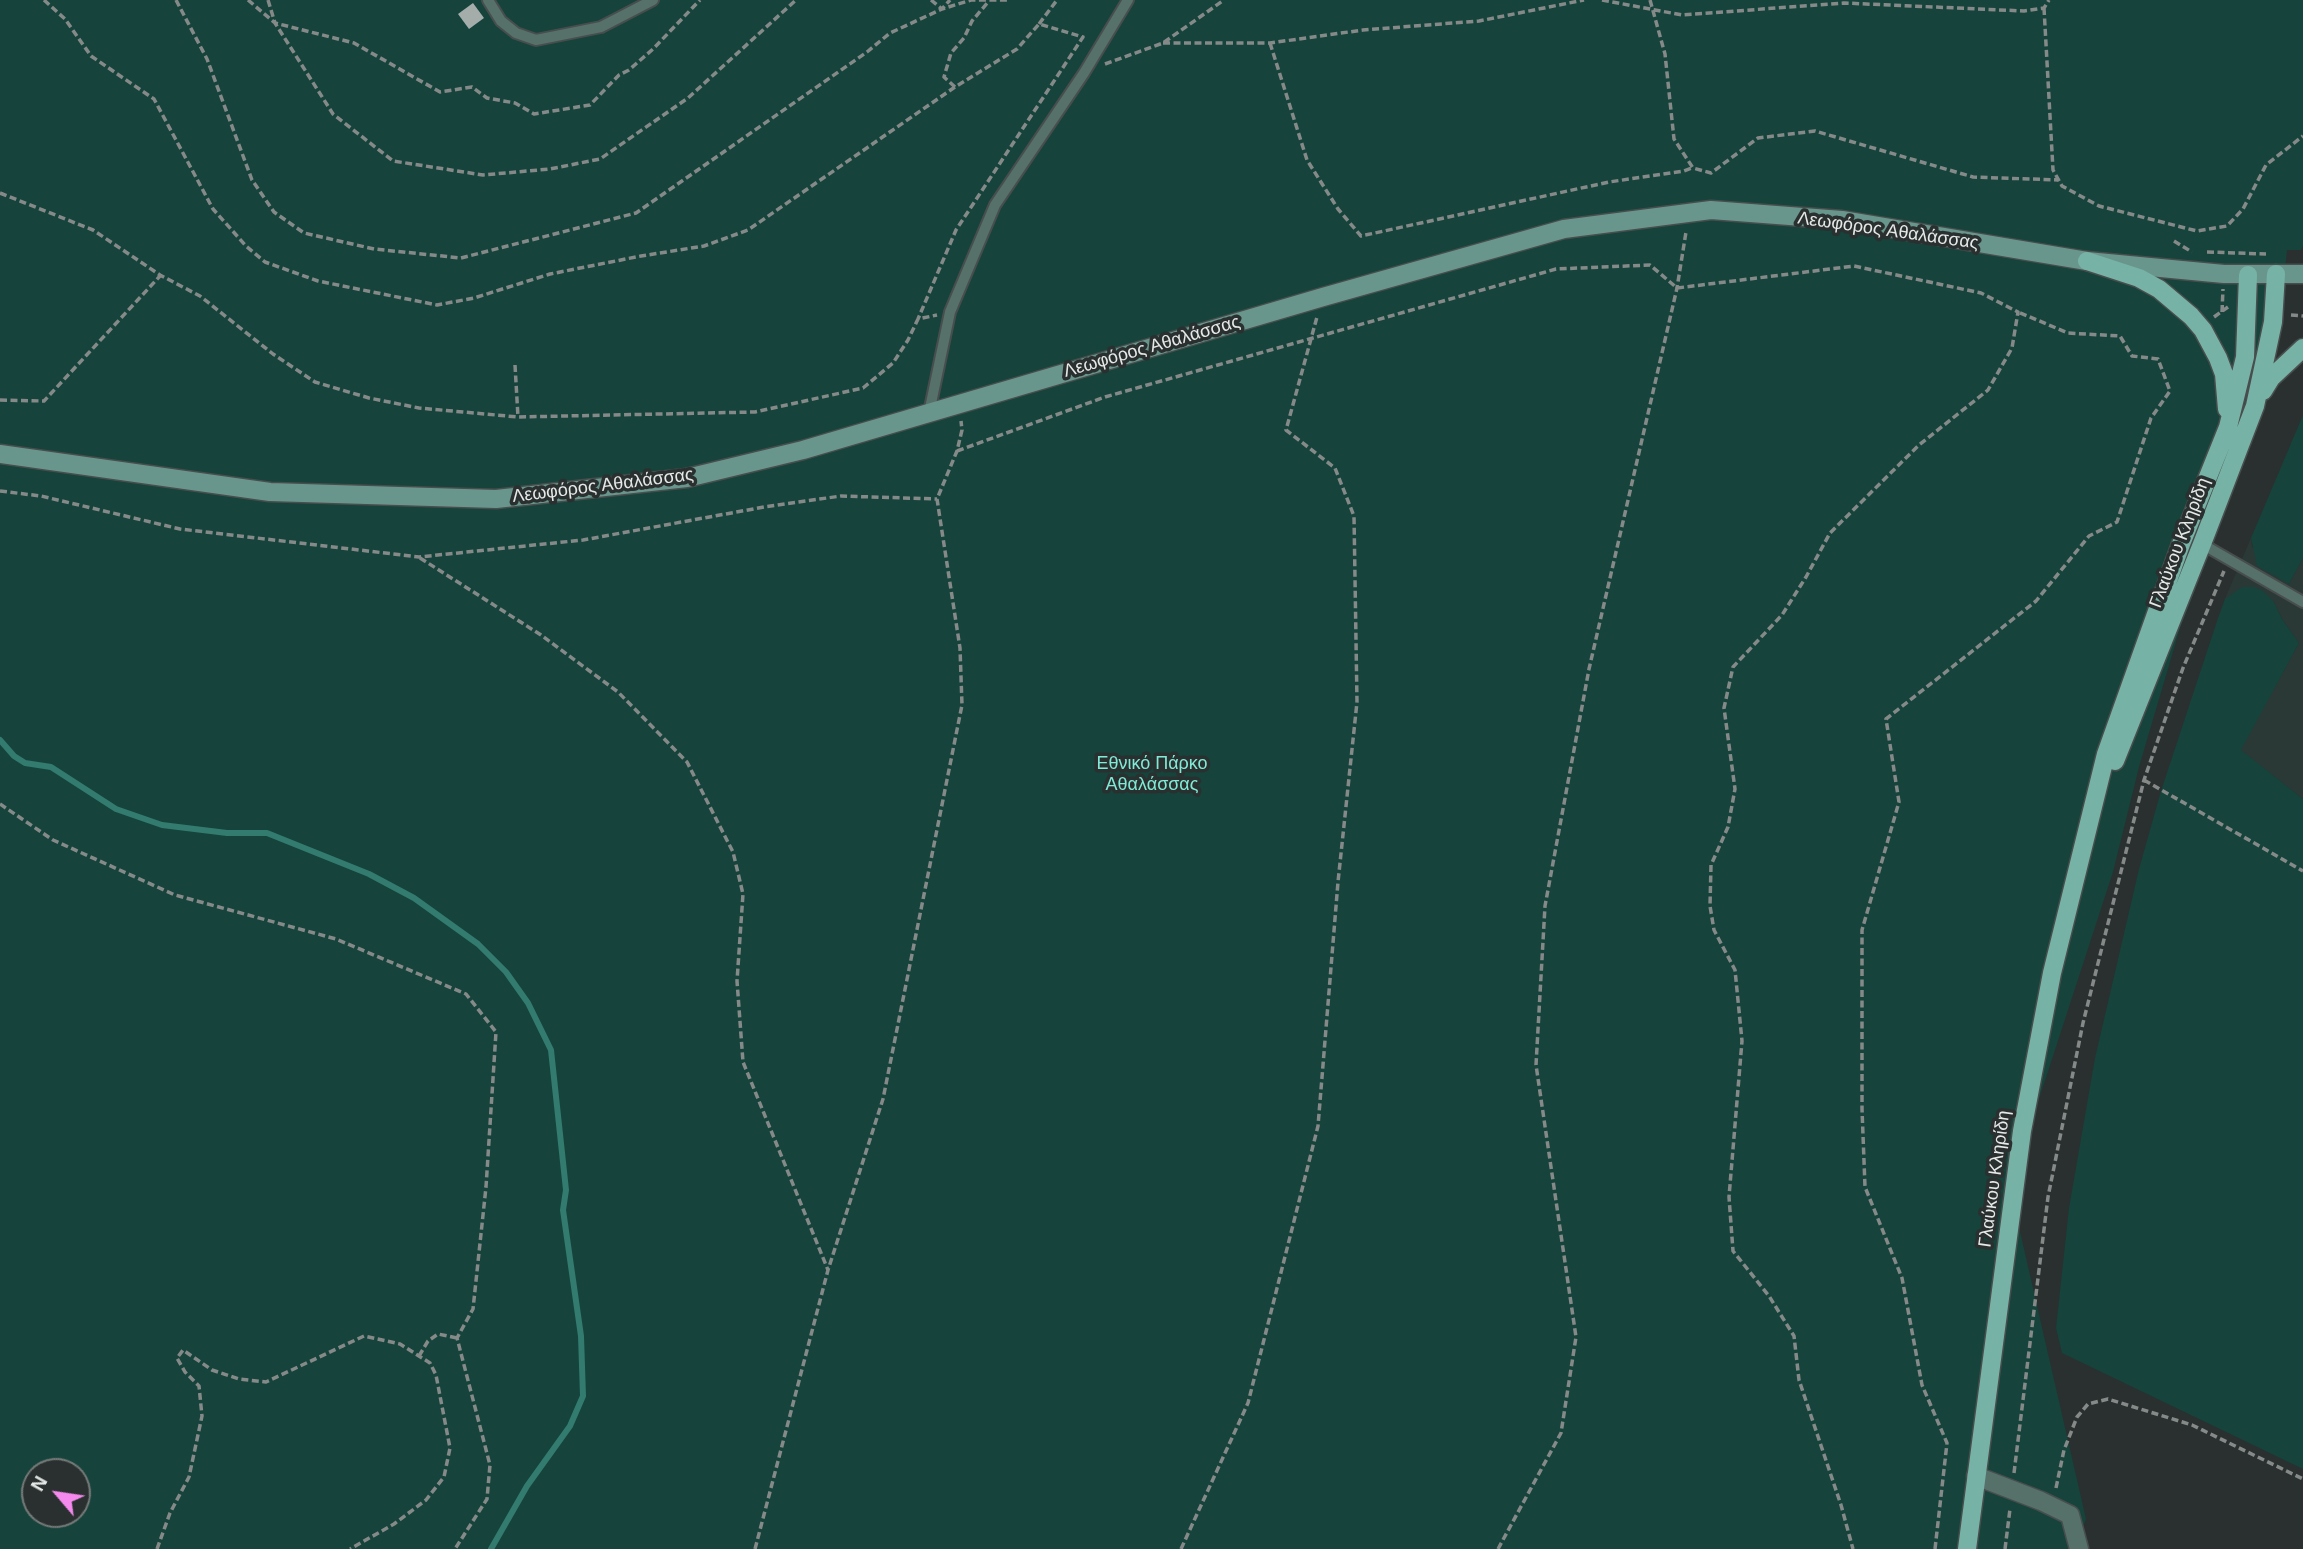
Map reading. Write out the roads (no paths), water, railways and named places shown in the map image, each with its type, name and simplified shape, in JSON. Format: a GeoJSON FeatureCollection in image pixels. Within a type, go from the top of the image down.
{"type":"FeatureCollection","features":[{"type":"Feature","properties":{"kind":"main road","name":"Λεωφόρος Αθαλάσσας"},"geometry":{"type":"LineString","coordinates":[[0,454],[270,492],[496,499],[687,478],[803,450],[1564,229],[1711,210],[1842,220],[2087,261],[2248,275],[2303,274]]}},
{"type":"Feature","properties":{"kind":"main road"},"geometry":{"type":"LineString","coordinates":[[2087,261],[2119,270],[2159,289],[2201,327],[2224,374],[2228,427]]}},
{"type":"Feature","properties":{"kind":"main road","name":"Γλαύκου Κληρίδη"},"geometry":{"type":"LineString","coordinates":[[2091,819],[2255,406],[2273,322],[2276,274]]}},
{"type":"Feature","properties":{"kind":"main road","name":"Γλαύκου Κληρίδη"},"geometry":{"type":"LineString","coordinates":[[1967,1549],[2022,1131],[2052,974],[2106,754],[2181,544],[2228,427],[2245,357],[2248,275]]}},
{"type":"Feature","properties":{"kind":"main road"},"geometry":{"type":"LineString","coordinates":[[2255,406],[2271,378],[2303,348]]}},
{"type":"Feature","properties":{"kind":"street"},"geometry":{"type":"LineString","coordinates":[[1976,1476],[2070,1515],[2079,1549]]}},
{"type":"Feature","properties":{"kind":"lane"},"geometry":{"type":"LineString","coordinates":[[488,0],[501,21],[516,33],[537,40],[601,27],[653,0]]}},
{"type":"Feature","properties":{"kind":"lane"},"geometry":{"type":"LineString","coordinates":[[929,413],[950,312],[995,205],[1084,73],[1128,0]]}},
{"type":"Feature","properties":{"kind":"lane"},"geometry":{"type":"LineString","coordinates":[[2202,544],[2303,601]]}},
{"type":"Feature","properties":{"kind":"waterway"},"geometry":{"type":"LineString","coordinates":[[0,740],[14,756],[25,763],[51,767],[116,809],[162,825],[227,833],[267,833],[369,874],[414,898],[478,944],[506,972],[528,1003],[551,1050],[566,1190],[563,1210],[581,1336],[583,1396],[570,1426],[527,1486],[491,1549]]}},
{"type":"Feature","properties":{"kind":"park label","name":"Εθνικό Πάρκο Αθαλάσσας"},"geometry":{"type":"Point","coordinates":[1152,774]}}]}
